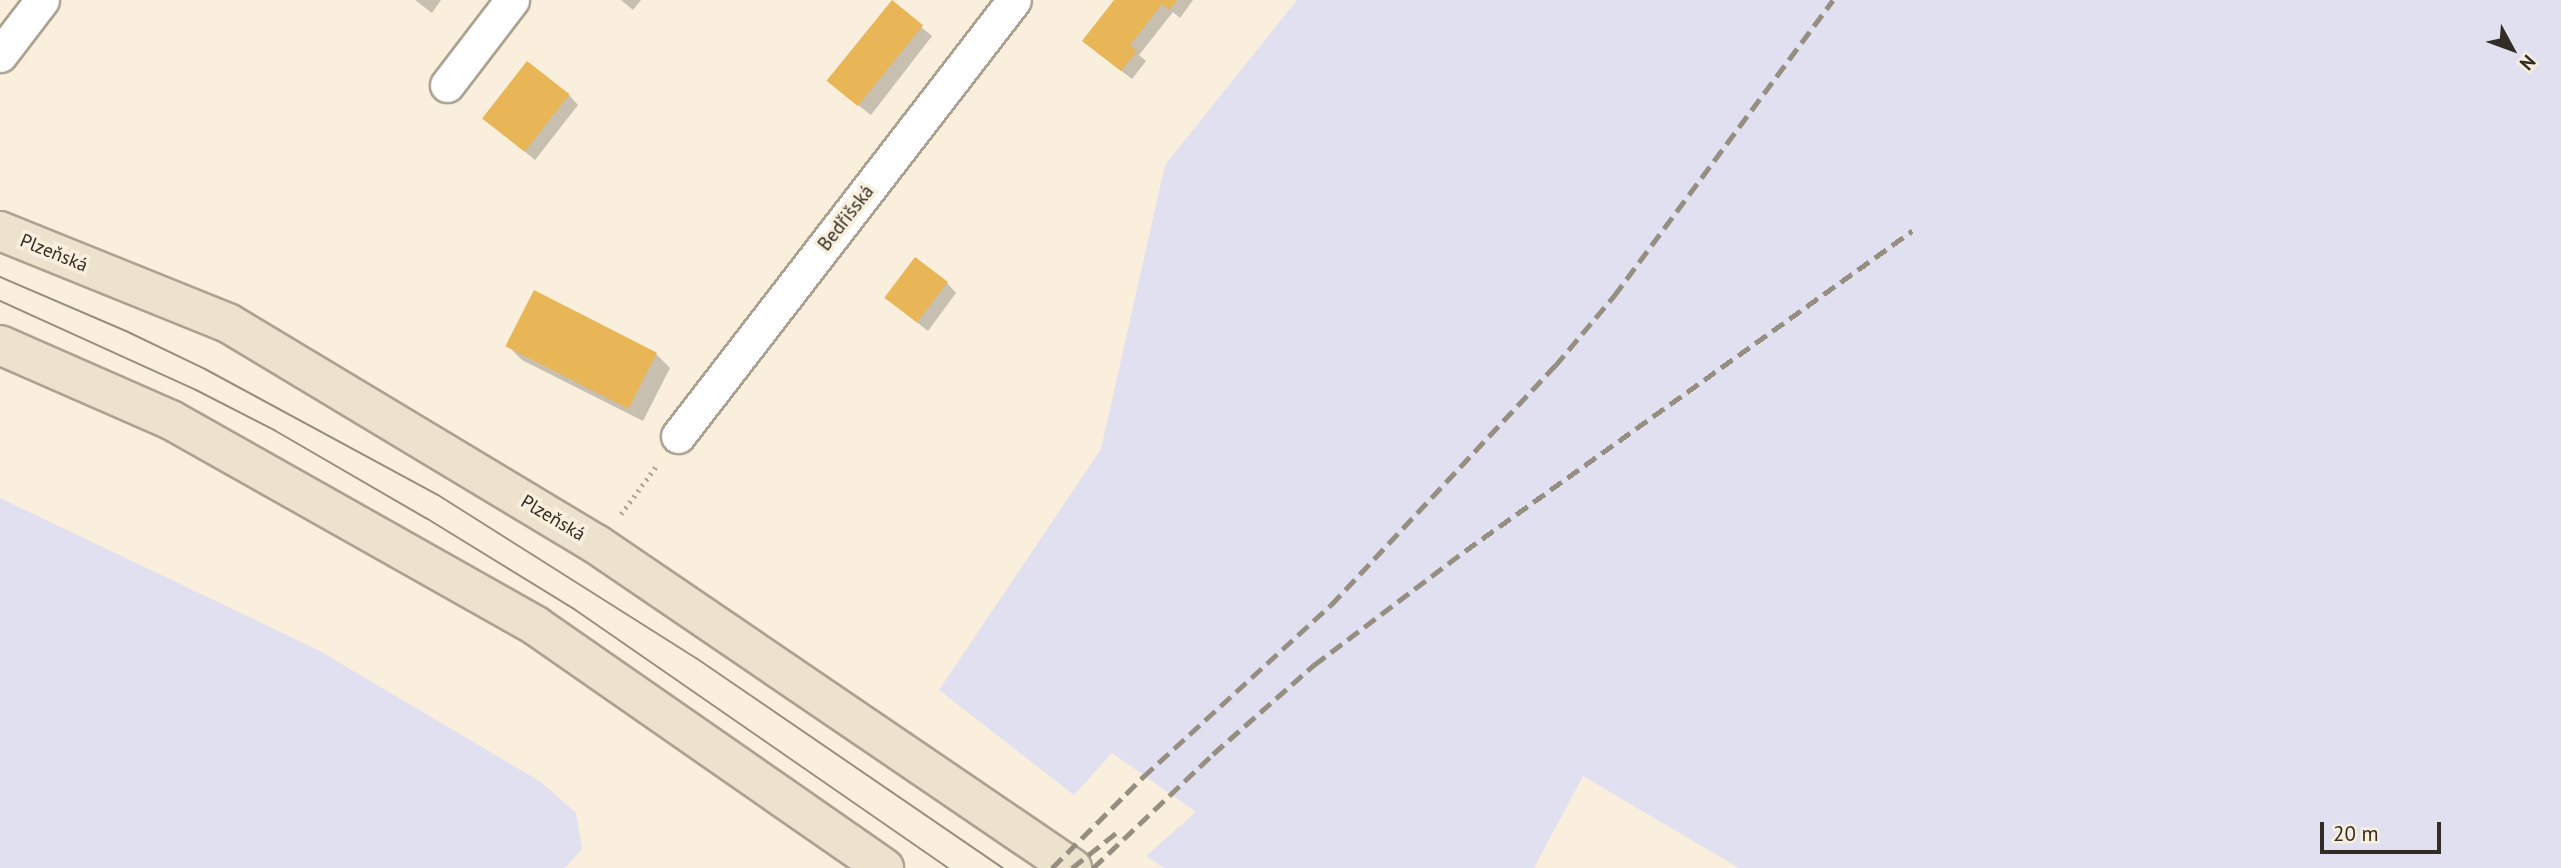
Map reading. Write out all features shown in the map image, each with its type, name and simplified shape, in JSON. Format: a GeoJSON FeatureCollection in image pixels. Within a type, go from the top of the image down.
{"type":"FeatureCollection","features":[{"type":"Feature","properties":{"kind":"main road","name":"Plzeňská"},"geometry":{"type":"LineString","coordinates":[[0,231],[228,323],[596,544],[1072,868]]}},
{"type":"Feature","properties":{"kind":"main road"},"geometry":{"type":"LineString","coordinates":[[0,345],[171,420],[536,626],[884,868]]}},
{"type":"Feature","properties":{"kind":"street"},"geometry":{"type":"LineString","coordinates":[[0,55],[42,0]]}},
{"type":"Feature","properties":{"kind":"street"},"geometry":{"type":"LineString","coordinates":[[447,85],[512,0]]}},
{"type":"Feature","properties":{"kind":"street","name":"Bedřišská"},"geometry":{"type":"LineString","coordinates":[[678,436],[1014,0]]}},
{"type":"Feature","properties":{"kind":"path"},"geometry":{"type":"LineString","coordinates":[[616,522],[678,436]]}},
{"type":"Feature","properties":{"kind":"shaded area"},"geometry":{"type":"Polygon","coordinates":[[[1297,0],[2561,0],[2561,868],[1739,868],[1583,776],[1534,868],[1164,868],[1146,856],[1196,812],[1112,753],[1074,795],[939,690],[1101,449],[1165,165],[1297,0]]]}},
{"type":"Feature","properties":{"kind":"shaded area"},"geometry":{"type":"Polygon","coordinates":[[[0,498],[318,650],[541,782],[576,813],[582,849],[565,868],[0,868],[0,498]]]}},
{"type":"Feature","properties":{"kind":"building"},"geometry":{"type":"Polygon","coordinates":[[[892,0],[923,25],[858,106],[827,81],[892,0]]]}},
{"type":"Feature","properties":{"kind":"building"},"geometry":{"type":"Polygon","coordinates":[[[1114,0],[1177,0],[1169,10],[1162,4],[1130,45],[1137,51],[1121,71],[1082,41],[1114,0]]]}},
{"type":"Feature","properties":{"kind":"building"},"geometry":{"type":"Polygon","coordinates":[[[527,61],[570,94],[525,152],[482,119],[527,61]]]}},
{"type":"Feature","properties":{"kind":"building"},"geometry":{"type":"Polygon","coordinates":[[[915,257],[948,282],[917,322],[884,298],[915,257]]]}},
{"type":"Feature","properties":{"kind":"building"},"geometry":{"type":"Polygon","coordinates":[[[534,290],[657,353],[628,409],[505,346],[534,290]]]}},
{"type":"Feature","properties":{"kind":"tram line"},"geometry":{"type":"LineString","coordinates":[[0,277],[126,331],[205,369],[438,495],[696,658],[1003,868]]}},
{"type":"Feature","properties":{"kind":"tram line"},"geometry":{"type":"LineString","coordinates":[[0,301],[196,390],[274,430],[426,518],[574,609],[948,868]]}},
{"type":"Feature","properties":{"kind":"railway"},"geometry":{"type":"LineString","coordinates":[[1052,868],[1143,777],[1331,605],[1555,366],[1614,296],[1833,0]]}},
{"type":"Feature","properties":{"kind":"railway"},"geometry":{"type":"LineString","coordinates":[[1093,868],[1213,754],[1314,665],[1465,551],[1912,231]]}},
{"type":"Feature","properties":{"kind":"railway"},"geometry":{"type":"LineString","coordinates":[[1072,868],[1116,833]]}}]}
